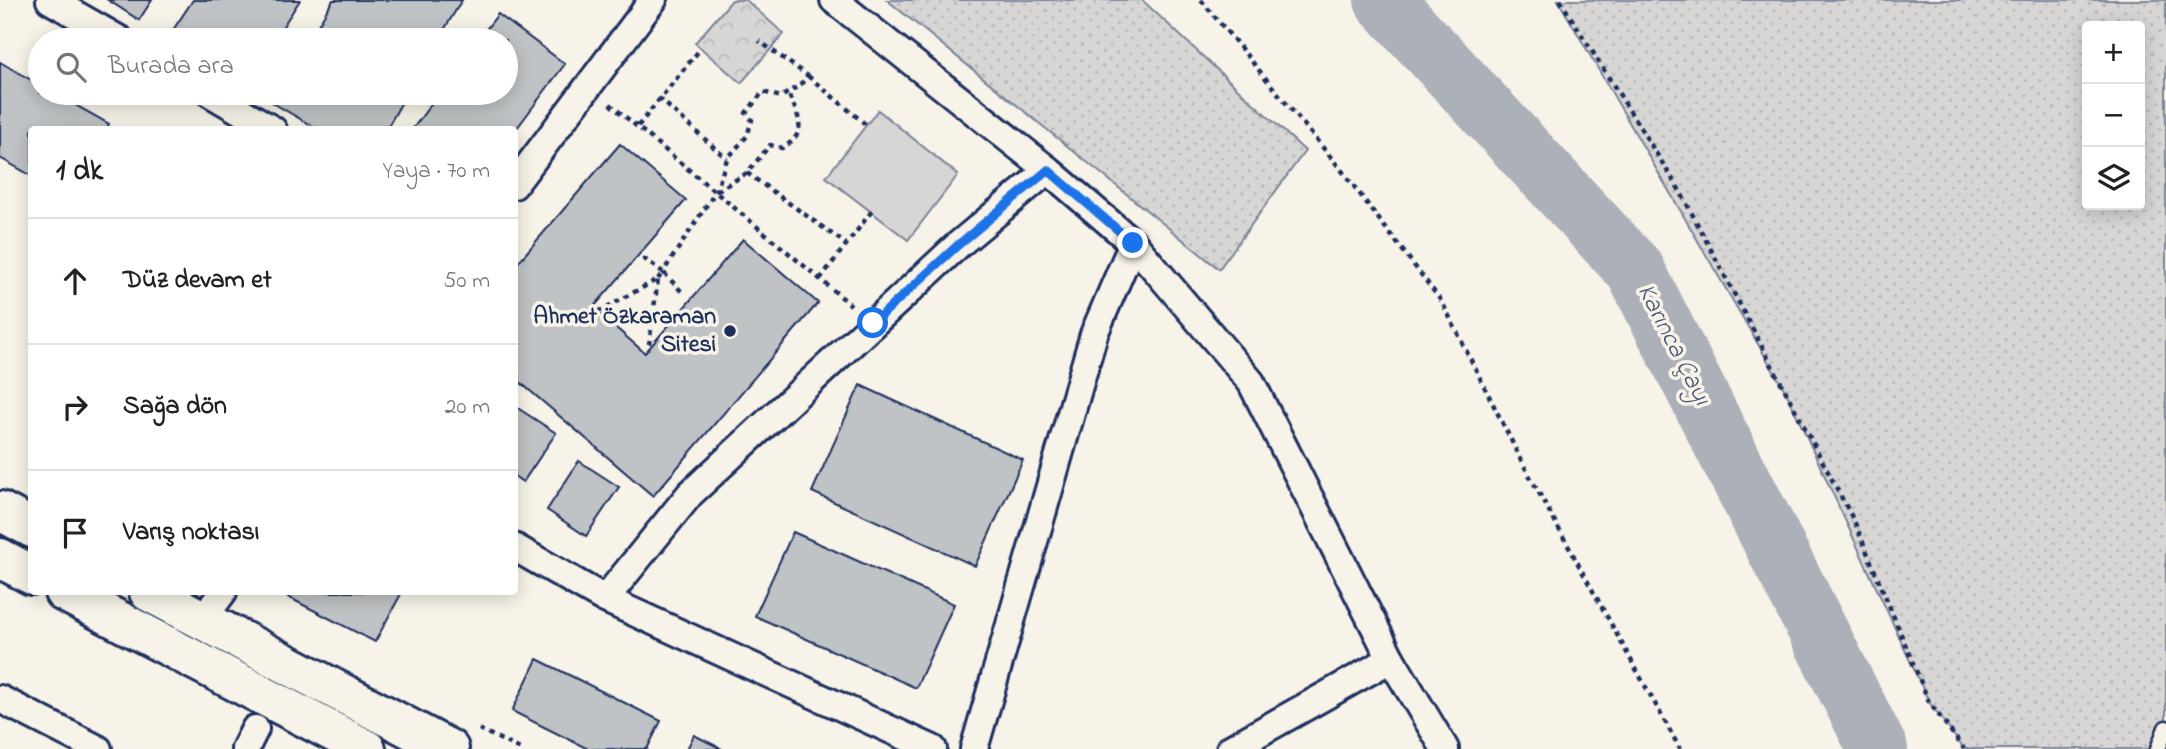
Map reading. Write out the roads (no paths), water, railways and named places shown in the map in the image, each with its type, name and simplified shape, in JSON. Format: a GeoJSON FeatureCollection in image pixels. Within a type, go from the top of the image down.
{"type":"FeatureCollection","features":[{"type":"Feature","properties":{"kind":"main road"},"geometry":{"type":"LineString","coordinates":[[0,511],[28,526]]}},
{"type":"Feature","properties":{"kind":"main road"},"geometry":{"type":"LineString","coordinates":[[0,558],[28,573]]}},
{"type":"Feature","properties":{"kind":"main road"},"geometry":{"type":"LineString","coordinates":[[70,595],[366,749]]}},
{"type":"Feature","properties":{"kind":"main road"},"geometry":{"type":"LineString","coordinates":[[162,595],[212,606],[449,749]]}},
{"type":"Feature","properties":{"kind":"street"},"geometry":{"type":"LineString","coordinates":[[50,0],[99,28]]}},
{"type":"Feature","properties":{"kind":"street"},"geometry":{"type":"LineString","coordinates":[[518,180],[653,0]]}},
{"type":"Feature","properties":{"kind":"street"},"geometry":{"type":"LineString","coordinates":[[834,0],[1048,170],[1133,243],[1251,382],[1391,659],[1444,749]]}},
{"type":"Feature","properties":{"kind":"street"},"geometry":{"type":"LineString","coordinates":[[230,105],[266,126]]}},
{"type":"Feature","properties":{"kind":"street"},"geometry":{"type":"LineString","coordinates":[[605,599],[690,494],[958,245],[1048,170]]}},
{"type":"Feature","properties":{"kind":"street"},"geometry":{"type":"LineString","coordinates":[[974,749],[1094,334],[1133,243]]}},
{"type":"Feature","properties":{"kind":"street"},"geometry":{"type":"LineString","coordinates":[[518,549],[605,599],[933,749]]}},
{"type":"Feature","properties":{"kind":"street"},"geometry":{"type":"LineString","coordinates":[[1230,749],[1391,659]]}},
{"type":"Feature","properties":{"kind":"street"},"geometry":{"type":"LineString","coordinates":[[0,699],[98,749]]}},
{"type":"Feature","properties":{"kind":"lane"},"geometry":{"type":"LineString","coordinates":[[2158,749],[2166,728]]}},
{"type":"Feature","properties":{"kind":"waterway","name":"Karınca Çayı"},"geometry":{"type":"LineString","coordinates":[[1384,0],[1635,270],[1878,749]]}},
{"type":"Feature","properties":{"kind":"place","name":"Ahmet Özkaraman Sitesi"},"geometry":{"type":"Point","coordinates":[730,331]}}]}
